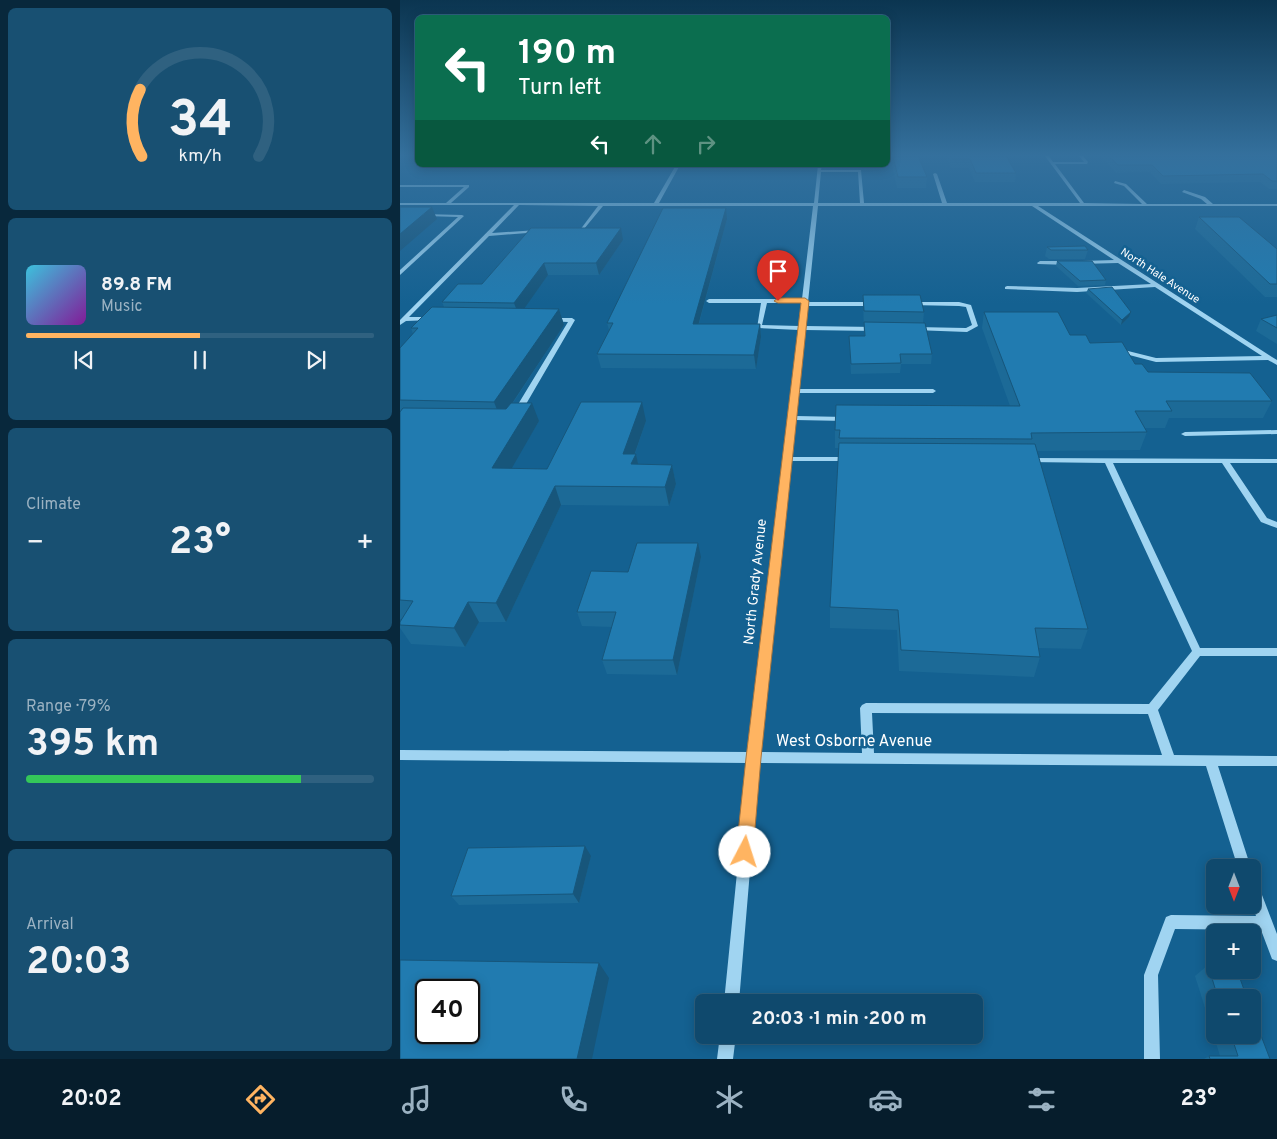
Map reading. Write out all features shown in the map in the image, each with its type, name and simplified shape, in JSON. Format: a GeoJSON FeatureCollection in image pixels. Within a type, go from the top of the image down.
{"type":"FeatureCollection","features":[{"type":"Feature","properties":{"kind":"street"},"geometry":{"type":"LineString","coordinates":[[402,321],[517,205]]}},
{"type":"Feature","properties":{"kind":"street"},"geometry":{"type":"LineString","coordinates":[[578,234],[601,205]]}},
{"type":"Feature","properties":{"kind":"street","name":"North Grady Avenue"},"geometry":{"type":"LineString","coordinates":[[732,994],[754,758],[816,205]]}},
{"type":"Feature","properties":{"kind":"street","name":"North Hale Avenue"},"geometry":{"type":"LineString","coordinates":[[1034,205],[1277,363]]}},
{"type":"Feature","properties":{"kind":"street"},"geometry":{"type":"LineString","coordinates":[[400,273],[462,216],[418,215]]}},
{"type":"Feature","properties":{"kind":"street"},"geometry":{"type":"LineString","coordinates":[[486,235],[505,235],[518,231],[547,231]]}},
{"type":"Feature","properties":{"kind":"street"},"geometry":{"type":"LineString","coordinates":[[1040,263],[1119,261]]}},
{"type":"Feature","properties":{"kind":"street"},"geometry":{"type":"LineString","coordinates":[[1007,288],[1077,290],[1157,285]]}},
{"type":"Feature","properties":{"kind":"street"},"geometry":{"type":"LineString","coordinates":[[709,301],[884,304]]}},
{"type":"Feature","properties":{"kind":"street"},"geometry":{"type":"LineString","coordinates":[[759,327],[764,301]]}},
{"type":"Feature","properties":{"kind":"street"},"geometry":{"type":"LineString","coordinates":[[902,304],[958,304],[969,306],[975,326],[967,330],[907,329]]}},
{"type":"Feature","properties":{"kind":"street"},"geometry":{"type":"LineString","coordinates":[[402,321],[434,319]]}},
{"type":"Feature","properties":{"kind":"street"},"geometry":{"type":"LineString","coordinates":[[515,416],[572,320],[542,320]]}},
{"type":"Feature","properties":{"kind":"street"},"geometry":{"type":"LineString","coordinates":[[750,327],[887,329]]}},
{"type":"Feature","properties":{"kind":"street"},"geometry":{"type":"LineString","coordinates":[[1108,348],[1156,360],[1270,358]]}},
{"type":"Feature","properties":{"kind":"street"},"geometry":{"type":"LineString","coordinates":[[794,391],[933,390]]}},
{"type":"Feature","properties":{"kind":"street"},"geometry":{"type":"LineString","coordinates":[[791,418],[851,419]]}},
{"type":"Feature","properties":{"kind":"street"},"geometry":{"type":"LineString","coordinates":[[1185,434],[1277,432]]}},
{"type":"Feature","properties":{"kind":"street"},"geometry":{"type":"LineString","coordinates":[[787,459],[862,459]]}},
{"type":"Feature","properties":{"kind":"street"},"geometry":{"type":"LineString","coordinates":[[1020,460],[1277,462]]}},
{"type":"Feature","properties":{"kind":"street"},"geometry":{"type":"LineString","coordinates":[[1108,460],[1197,652]]}},
{"type":"Feature","properties":{"kind":"street"},"geometry":{"type":"LineString","coordinates":[[1224,461],[1264,520],[1277,525]]}},
{"type":"Feature","properties":{"kind":"street"},"geometry":{"type":"LineString","coordinates":[[1197,652],[1277,652]]}},
{"type":"Feature","properties":{"kind":"street"},"geometry":{"type":"LineString","coordinates":[[1152,709],[1197,652]]}},
{"type":"Feature","properties":{"kind":"street"},"geometry":{"type":"LineString","coordinates":[[868,758],[866,708],[1152,709]]}},
{"type":"Feature","properties":{"kind":"street"},"geometry":{"type":"LineString","coordinates":[[1152,709],[1170,760]]}},
{"type":"Feature","properties":{"kind":"street","name":"West Osborne Avenue"},"geometry":{"type":"LineString","coordinates":[[400,755],[1277,761]]}},
{"type":"Feature","properties":{"kind":"street"},"geometry":{"type":"LineString","coordinates":[[1210,760],[1242,859]]}},
{"type":"Feature","properties":{"kind":"street"},"geometry":{"type":"LineString","coordinates":[[1261,910],[1277,954]]}},
{"type":"Feature","properties":{"kind":"street"},"geometry":{"type":"LineString","coordinates":[[1152,1059],[1151,975],[1171,922],[1266,922]]}},
{"type":"Feature","properties":{"kind":"street"},"geometry":{"type":"LineString","coordinates":[[725,1059],[727,1044]]}},
{"type":"Feature","properties":{"kind":"building"},"geometry":{"type":"Polygon","coordinates":[[[400,207],[432,207],[400,234],[400,207]]]}},
{"type":"Feature","properties":{"kind":"building"},"geometry":{"type":"Polygon","coordinates":[[[663,208],[726,208],[693,324],[760,324],[754,355],[597,354],[613,323],[607,323],[663,208]]]}},
{"type":"Feature","properties":{"kind":"building"},"geometry":{"type":"Polygon","coordinates":[[[1199,217],[1239,217],[1277,249],[1277,284],[1270,284],[1199,217]]]}},
{"type":"Feature","properties":{"kind":"building"},"geometry":{"type":"Polygon","coordinates":[[[531,228],[621,228],[596,263],[544,263],[514,303],[442,302],[458,284],[482,284],[531,228]]]}},
{"type":"Feature","properties":{"kind":"building"},"geometry":{"type":"Polygon","coordinates":[[[1085,246],[1088,250],[1051,250],[1047,247],[1085,246]]]}},
{"type":"Feature","properties":{"kind":"building"},"geometry":{"type":"Polygon","coordinates":[[[1057,261],[1092,261],[1106,280],[1080,281],[1057,261]]]}},
{"type":"Feature","properties":{"kind":"building"},"geometry":{"type":"Polygon","coordinates":[[[1112,287],[1131,312],[1122,320],[1088,289],[1112,287]]]}},
{"type":"Feature","properties":{"kind":"building"},"geometry":{"type":"Polygon","coordinates":[[[863,295],[920,295],[924,312],[864,311],[863,295]]]}},
{"type":"Feature","properties":{"kind":"building"},"geometry":{"type":"Polygon","coordinates":[[[432,307],[559,309],[494,402],[400,400],[400,348],[418,328],[411,328],[432,307]]]}},
{"type":"Feature","properties":{"kind":"building"},"geometry":{"type":"Polygon","coordinates":[[[984,312],[1058,312],[1070,335],[1086,335],[1090,343],[1122,342],[1135,364],[1142,364],[1148,372],[1250,373],[1272,401],[1166,401],[1172,411],[1135,411],[1147,432],[1031,433],[1032,439],[839,438],[840,430],[835,430],[836,405],[1020,406],[984,312]]]}},
{"type":"Feature","properties":{"kind":"building"},"geometry":{"type":"Polygon","coordinates":[[[1277,315],[1277,328],[1261,319],[1277,315]]]}},
{"type":"Feature","properties":{"kind":"building"},"geometry":{"type":"Polygon","coordinates":[[[864,322],[925,323],[932,354],[900,354],[901,363],[851,364],[849,336],[865,336],[864,322]]]}},
{"type":"Feature","properties":{"kind":"building"},"geometry":{"type":"Polygon","coordinates":[[[581,402],[642,402],[623,454],[636,454],[631,464],[672,465],[665,487],[555,486],[496,603],[468,602],[454,628],[400,625],[413,601],[400,600],[400,412],[403,408],[506,409],[511,403],[532,403],[492,468],[547,469],[581,402]]]}},
{"type":"Feature","properties":{"kind":"building"},"geometry":{"type":"Polygon","coordinates":[[[839,443],[1035,444],[1088,629],[1035,628],[1040,657],[901,650],[898,610],[830,607],[839,443]]]}},
{"type":"Feature","properties":{"kind":"building"},"geometry":{"type":"Polygon","coordinates":[[[637,543],[698,543],[673,660],[602,660],[616,612],[577,612],[591,571],[628,572],[637,543]]]}},
{"type":"Feature","properties":{"kind":"building"},"geometry":{"type":"Polygon","coordinates":[[[585,846],[573,894],[451,896],[468,848],[585,846]]]}},
{"type":"Feature","properties":{"kind":"building"},"geometry":{"type":"Polygon","coordinates":[[[400,960],[599,963],[577,1059],[400,1059],[400,960]]]}},
{"type":"Feature","properties":{"kind":"building"},"geometry":{"type":"Polygon","coordinates":[[[1212,979],[1240,979],[1244,989],[1215,989],[1212,979]]]}},
{"type":"Feature","properties":{"kind":"building"},"geometry":{"type":"Polygon","coordinates":[[[1261,1036],[1270,1059],[1210,1059],[1209,1056],[1238,1056],[1234,1044],[1261,1044],[1261,1036]]]}},
{"type":"Feature","properties":{"kind":"route"},"geometry":{"type":"LineString","coordinates":[[745,852],[805,301],[778,301]]}}]}
